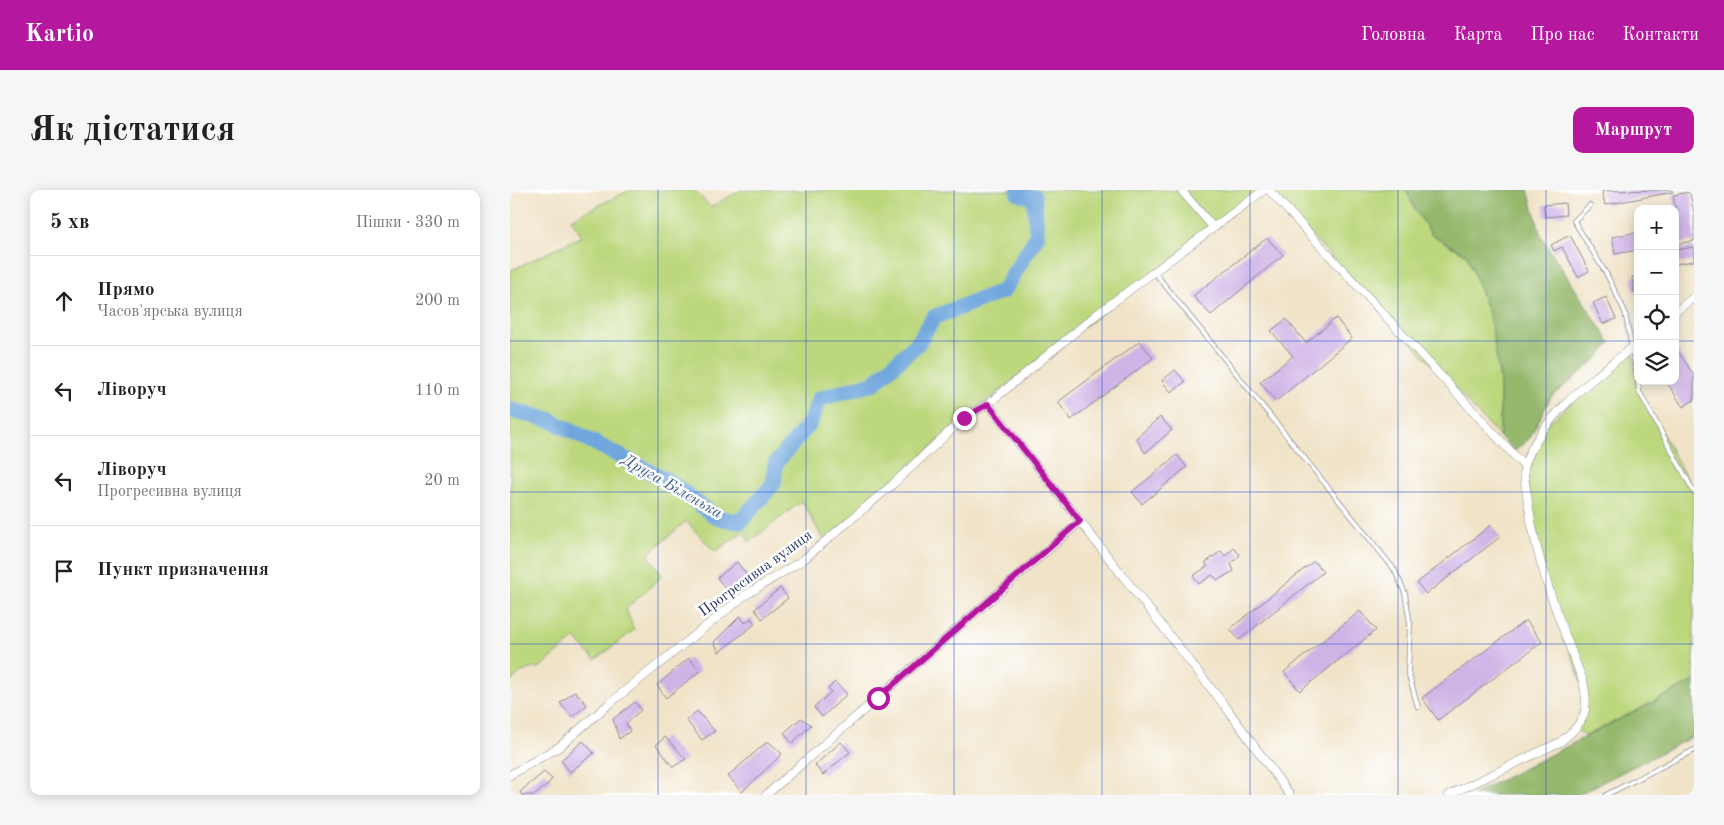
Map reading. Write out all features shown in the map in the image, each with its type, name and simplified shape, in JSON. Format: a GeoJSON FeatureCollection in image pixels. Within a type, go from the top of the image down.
{"type":"FeatureCollection","features":[{"type":"Feature","properties":{"kind":"street"},"geometry":{"type":"LineString","coordinates":[[1181,190],[1213,227]]}},
{"type":"Feature","properties":{"kind":"street","name":"Прогресивна вулиця"},"geometry":{"type":"LineString","coordinates":[[510,775],[559,747],[610,702],[744,596],[803,560],[892,485],[964,418],[988,404],[1154,272],[1264,190]]}},
{"type":"Feature","properties":{"kind":"street"},"geometry":{"type":"LineString","coordinates":[[1269,190],[1524,466]]}},
{"type":"Feature","properties":{"kind":"street"},"geometry":{"type":"LineString","coordinates":[[1679,309],[1694,297]]}},
{"type":"Feature","properties":{"kind":"street"},"geometry":{"type":"LineString","coordinates":[[1449,795],[1560,742],[1576,730],[1585,714],[1586,696],[1583,681],[1542,572],[1532,532],[1524,466],[1545,426],[1564,405],[1634,346]]}},
{"type":"Feature","properties":{"kind":"street"},"geometry":{"type":"LineString","coordinates":[[988,404],[1228,710],[1290,795]]}},
{"type":"Feature","properties":{"kind":"street"},"geometry":{"type":"LineString","coordinates":[[766,795],[1080,521]]}},
{"type":"Feature","properties":{"kind":"lane"},"geometry":{"type":"LineString","coordinates":[[1590,206],[1574,221],[1607,275],[1625,312],[1634,342]]}},
{"type":"Feature","properties":{"kind":"lane"},"geometry":{"type":"LineString","coordinates":[[1154,272],[1394,569],[1405,593],[1410,624],[1408,672],[1418,707]]}},
{"type":"Feature","properties":{"kind":"lane"},"geometry":{"type":"LineString","coordinates":[[1638,385],[1639,391],[1694,492]]}},
{"type":"Feature","properties":{"kind":"lane"},"geometry":{"type":"LineString","coordinates":[[1606,795],[1694,750]]}},
{"type":"Feature","properties":{"kind":"green space"},"geometry":{"type":"Polygon","coordinates":[[[630,190],[694,190],[711,207],[741,190],[1264,190],[964,418],[825,542],[802,501],[749,542],[744,531],[715,552],[686,521],[648,554],[662,576],[626,609],[634,630],[595,660],[575,638],[542,666],[521,672],[510,683],[510,271],[582,236],[571,219],[630,190]]]}},
{"type":"Feature","properties":{"kind":"green space"},"geometry":{"type":"Polygon","coordinates":[[[1269,190],[1406,190],[1416,211],[1432,235],[1467,255],[1490,317],[1500,380],[1500,437],[1269,190]]]}},
{"type":"Feature","properties":{"kind":"green space"},"geometry":{"type":"Polygon","coordinates":[[[1406,190],[1528,190],[1541,236],[1610,343],[1598,358],[1551,397],[1529,439],[1515,451],[1500,437],[1500,380],[1490,317],[1467,255],[1432,235],[1416,211],[1406,190]]]}},
{"type":"Feature","properties":{"kind":"green space"},"geometry":{"type":"Polygon","coordinates":[[[1632,348],[1634,385],[1638,385],[1639,391],[1694,492],[1694,681],[1586,736],[1576,730],[1586,696],[1542,572],[1524,466],[1545,426],[1632,348]]]}},
{"type":"Feature","properties":{"kind":"green space"},"geometry":{"type":"Polygon","coordinates":[[[1694,681],[1694,736],[1577,795],[1472,795],[1694,681]]]}},
{"type":"Feature","properties":{"kind":"building"},"geometry":{"type":"Polygon","coordinates":[[[1672,190],[1673,192],[1605,205],[1602,191],[1672,190]]]}},
{"type":"Feature","properties":{"kind":"building"},"geometry":{"type":"Polygon","coordinates":[[[1690,192],[1694,215],[1694,241],[1679,243],[1679,205],[1675,205],[1673,195],[1690,192]]]}},
{"type":"Feature","properties":{"kind":"building"},"geometry":{"type":"Polygon","coordinates":[[[1565,203],[1566,215],[1545,217],[1543,205],[1565,203]]]}},
{"type":"Feature","properties":{"kind":"building"},"geometry":{"type":"Polygon","coordinates":[[[1634,233],[1634,251],[1615,254],[1612,237],[1634,233]]]}},
{"type":"Feature","properties":{"kind":"building"},"geometry":{"type":"Polygon","coordinates":[[[1570,235],[1589,271],[1578,277],[1562,247],[1554,251],[1551,245],[1570,235]]]}},
{"type":"Feature","properties":{"kind":"building"},"geometry":{"type":"Polygon","coordinates":[[[1267,238],[1283,255],[1211,315],[1193,296],[1267,238]]]}},
{"type":"Feature","properties":{"kind":"building"},"geometry":{"type":"Polygon","coordinates":[[[1694,247],[1694,261],[1679,263],[1679,249],[1694,247]]]}},
{"type":"Feature","properties":{"kind":"building"},"geometry":{"type":"Polygon","coordinates":[[[1606,297],[1616,319],[1603,324],[1593,303],[1606,297]]]}},
{"type":"Feature","properties":{"kind":"building"},"geometry":{"type":"Polygon","coordinates":[[[1336,318],[1352,338],[1276,401],[1260,382],[1293,356],[1271,331],[1286,319],[1306,343],[1336,318]]]}},
{"type":"Feature","properties":{"kind":"building"},"geometry":{"type":"Polygon","coordinates":[[[1140,341],[1153,358],[1071,420],[1058,402],[1140,341]]]}},
{"type":"Feature","properties":{"kind":"building"},"geometry":{"type":"Polygon","coordinates":[[[1679,353],[1694,375],[1694,400],[1683,407],[1669,385],[1679,385],[1679,353]]]}},
{"type":"Feature","properties":{"kind":"building"},"geometry":{"type":"Polygon","coordinates":[[[1175,370],[1185,382],[1171,392],[1162,381],[1175,370]]]}},
{"type":"Feature","properties":{"kind":"building"},"geometry":{"type":"Polygon","coordinates":[[[1160,417],[1172,430],[1145,453],[1136,438],[1160,417]]]}},
{"type":"Feature","properties":{"kind":"building"},"geometry":{"type":"Polygon","coordinates":[[[1177,455],[1187,467],[1142,504],[1132,492],[1177,455]]]}},
{"type":"Feature","properties":{"kind":"building"},"geometry":{"type":"Polygon","coordinates":[[[1491,525],[1500,537],[1426,594],[1417,583],[1491,525]]]}},
{"type":"Feature","properties":{"kind":"building"},"geometry":{"type":"Polygon","coordinates":[[[1234,548],[1240,555],[1231,564],[1234,571],[1218,580],[1212,575],[1199,584],[1193,576],[1208,566],[1205,563],[1221,551],[1225,556],[1234,548]]]}},
{"type":"Feature","properties":{"kind":"building"},"geometry":{"type":"Polygon","coordinates":[[[1314,561],[1323,572],[1239,640],[1230,629],[1314,561]]]}},
{"type":"Feature","properties":{"kind":"building"},"geometry":{"type":"Polygon","coordinates":[[[737,562],[749,578],[730,594],[717,578],[737,562]]]}},
{"type":"Feature","properties":{"kind":"building"},"geometry":{"type":"Polygon","coordinates":[[[780,588],[788,598],[762,619],[755,609],[780,588]]]}},
{"type":"Feature","properties":{"kind":"building"},"geometry":{"type":"Polygon","coordinates":[[[1360,611],[1376,630],[1300,691],[1284,672],[1360,611]]]}},
{"type":"Feature","properties":{"kind":"building"},"geometry":{"type":"Polygon","coordinates":[[[740,616],[745,623],[751,618],[755,624],[719,652],[714,642],[740,616]]]}},
{"type":"Feature","properties":{"kind":"building"},"geometry":{"type":"Polygon","coordinates":[[[1526,620],[1542,642],[1438,720],[1422,698],[1526,620]]]}},
{"type":"Feature","properties":{"kind":"building"},"geometry":{"type":"Polygon","coordinates":[[[689,658],[700,671],[666,698],[657,685],[689,658]]]}},
{"type":"Feature","properties":{"kind":"building"},"geometry":{"type":"Polygon","coordinates":[[[835,682],[847,694],[822,717],[814,707],[831,692],[828,689],[835,682]]]}},
{"type":"Feature","properties":{"kind":"building"},"geometry":{"type":"Polygon","coordinates":[[[575,691],[587,705],[572,717],[560,703],[575,691]]]}},
{"type":"Feature","properties":{"kind":"building"},"geometry":{"type":"Polygon","coordinates":[[[635,702],[641,710],[626,723],[630,731],[619,739],[613,719],[635,702]]]}},
{"type":"Feature","properties":{"kind":"building"},"geometry":{"type":"Polygon","coordinates":[[[697,711],[715,731],[702,740],[686,720],[697,711]]]}},
{"type":"Feature","properties":{"kind":"building"},"geometry":{"type":"Polygon","coordinates":[[[801,718],[811,725],[792,743],[784,733],[801,718]]]}},
{"type":"Feature","properties":{"kind":"building"},"geometry":{"type":"Polygon","coordinates":[[[665,737],[686,759],[673,767],[656,745],[665,737]]]}},
{"type":"Feature","properties":{"kind":"building"},"geometry":{"type":"Polygon","coordinates":[[[583,741],[594,753],[570,772],[561,760],[583,741]]]}},
{"type":"Feature","properties":{"kind":"building"},"geometry":{"type":"Polygon","coordinates":[[[768,741],[782,754],[742,792],[728,776],[768,741]]]}},
{"type":"Feature","properties":{"kind":"building"},"geometry":{"type":"Polygon","coordinates":[[[841,742],[850,752],[823,775],[815,765],[841,742]]]}},
{"type":"Feature","properties":{"kind":"building"},"geometry":{"type":"Polygon","coordinates":[[[544,772],[552,779],[549,783],[535,795],[522,795],[520,792],[544,772]]]}},
{"type":"Feature","properties":{"kind":"waterway","name":"Друга Біленька"},"geometry":{"type":"LineString","coordinates":[[510,410],[550,420],[670,482],[716,517],[740,522],[774,483],[775,464],[810,423],[819,399],[874,383],[918,343],[934,317],[1003,291],[1037,236],[1034,197],[1018,193],[1019,190]]}},
{"type":"Feature","properties":{"kind":"route"},"geometry":{"type":"LineString","coordinates":[[878,698],[1080,521],[988,404],[964,418]]}}]}
